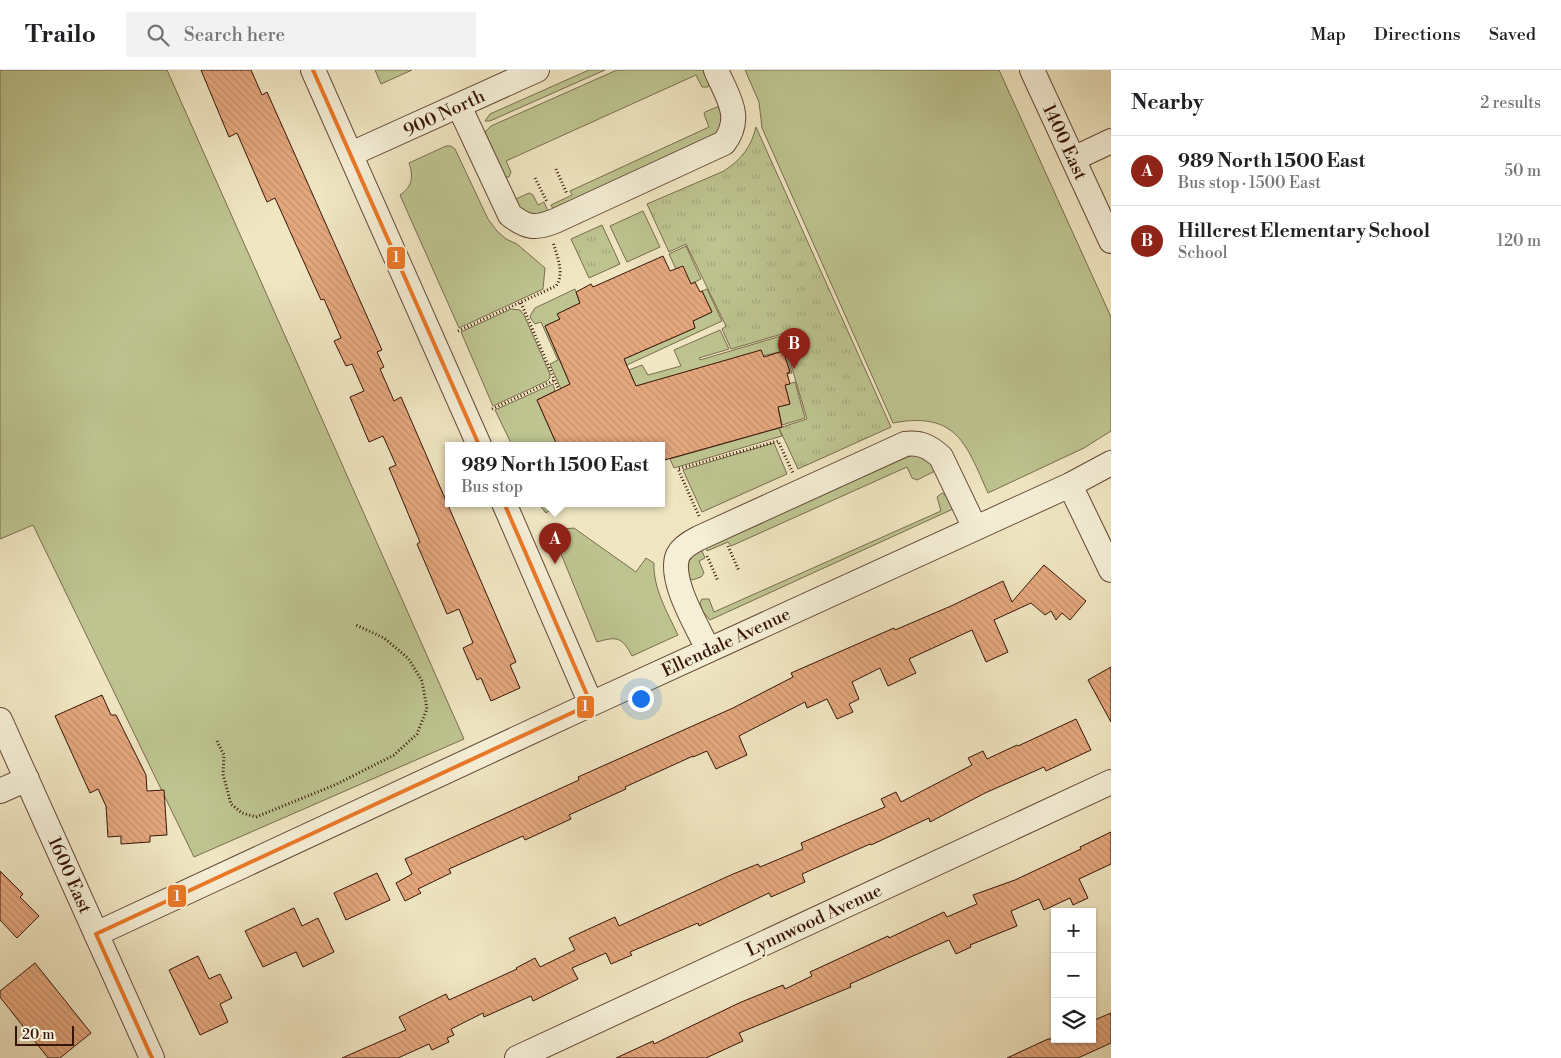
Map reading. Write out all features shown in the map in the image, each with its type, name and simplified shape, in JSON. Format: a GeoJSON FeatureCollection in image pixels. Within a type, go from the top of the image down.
{"type":"FeatureCollection","features":[{"type":"Feature","properties":{"kind":"street"},"geometry":{"type":"LineString","coordinates":[[313,70],[478,442]]}},
{"type":"Feature","properties":{"kind":"street","name":"900 North"},"geometry":{"type":"LineString","coordinates":[[351,154],[537,70]]}},
{"type":"Feature","properties":{"kind":"street"},"geometry":{"type":"LineString","coordinates":[[459,106],[510,215],[531,227],[539,226],[724,143],[731,134],[734,124],[733,108],[716,70]]}},
{"type":"Feature","properties":{"kind":"street","name":"1400 East"},"geometry":{"type":"LineString","coordinates":[[1032,70],[1111,241]]}},
{"type":"Feature","properties":{"kind":"street"},"geometry":{"type":"LineString","coordinates":[[1073,159],[1111,141]]}},
{"type":"Feature","properties":{"kind":"street"},"geometry":{"type":"LineString","coordinates":[[708,650],[677,584],[675,572],[678,555],[683,548],[726,525],[905,444],[916,443],[933,449],[941,457],[975,528]]}},
{"type":"Feature","properties":{"kind":"street","name":"Ellendale Avenue"},"geometry":{"type":"LineString","coordinates":[[96,934],[708,650],[1070,485],[1111,463]]}},
{"type":"Feature","properties":{"kind":"street"},"geometry":{"type":"LineString","coordinates":[[1070,485],[1111,570]]}},
{"type":"Feature","properties":{"kind":"street"},"geometry":{"type":"LineString","coordinates":[[506,507],[591,704]]}},
{"type":"Feature","properties":{"kind":"street","name":"1600 East"},"geometry":{"type":"LineString","coordinates":[[0,720],[152,1058]]}},
{"type":"Feature","properties":{"kind":"street"},"geometry":{"type":"LineString","coordinates":[[0,791],[27,779]]}},
{"type":"Feature","properties":{"kind":"street","name":"Lynnwood Avenue"},"geometry":{"type":"LineString","coordinates":[[517,1058],[1111,782]]}},
{"type":"Feature","properties":{"kind":"path"},"geometry":{"type":"LineString","coordinates":[[556,169],[567,194]]}},
{"type":"Feature","properties":{"kind":"path"},"geometry":{"type":"LineString","coordinates":[[535,178],[547,203]]}},
{"type":"Feature","properties":{"kind":"path"},"geometry":{"type":"LineString","coordinates":[[458,331],[556,286],[560,280],[560,266],[552,240]]}},
{"type":"Feature","properties":{"kind":"path"},"geometry":{"type":"LineString","coordinates":[[521,303],[559,390]]}},
{"type":"Feature","properties":{"kind":"path"},"geometry":{"type":"LineString","coordinates":[[492,409],[555,380]]}},
{"type":"Feature","properties":{"kind":"path"},"geometry":{"type":"LineString","coordinates":[[700,518],[678,469],[778,440],[794,476]]}},
{"type":"Feature","properties":{"kind":"path"},"geometry":{"type":"LineString","coordinates":[[728,545],[739,571]]}},
{"type":"Feature","properties":{"kind":"path"},"geometry":{"type":"LineString","coordinates":[[706,554],[718,581]]}},
{"type":"Feature","properties":{"kind":"path"},"geometry":{"type":"LineString","coordinates":[[217,741],[224,755],[223,774],[231,804],[242,813],[256,817],[337,784],[394,755],[417,734],[427,710],[422,681],[408,658],[384,638],[356,626]]}},
{"type":"Feature","properties":{"kind":"green space"},"geometry":{"type":"Polygon","coordinates":[[[0,70],[167,70],[464,739],[194,857],[33,525],[0,539],[0,70]]]}},
{"type":"Feature","properties":{"kind":"green space"},"geometry":{"type":"Polygon","coordinates":[[[375,70],[412,70],[381,84],[375,70]]]}},
{"type":"Feature","properties":{"kind":"green space"},"geometry":{"type":"Polygon","coordinates":[[[589,70],[605,70],[490,121],[485,121],[490,114],[589,70]]]}},
{"type":"Feature","properties":{"kind":"green space"},"geometry":{"type":"Polygon","coordinates":[[[617,70],[704,70],[709,85],[708,87],[702,87],[696,75],[506,161],[511,172],[509,177],[505,177],[485,132],[491,126],[617,70]]]}},
{"type":"Feature","properties":{"kind":"green space"},"geometry":{"type":"Polygon","coordinates":[[[745,70],[999,70],[1111,317],[1111,431],[1084,448],[988,493],[973,460],[956,435],[945,427],[932,422],[893,423],[762,128],[759,102],[745,70]]]}},
{"type":"Feature","properties":{"kind":"green space"},"geometry":{"type":"Polygon","coordinates":[[[720,107],[723,122],[716,135],[553,209],[551,205],[572,195],[570,191],[709,127],[704,114],[720,107]]]}},
{"type":"Feature","properties":{"kind":"green space"},"geometry":{"type":"Polygon","coordinates":[[[756,127],[891,427],[798,469],[779,428],[807,419],[782,334],[731,349],[722,329],[726,326],[686,244],[669,252],[647,204],[724,171],[745,152],[756,127]]]}},
{"type":"Feature","properties":{"kind":"green space"},"geometry":{"type":"Polygon","coordinates":[[[446,146],[451,146],[455,149],[488,219],[497,231],[506,239],[517,244],[545,268],[543,289],[459,328],[400,195],[407,189],[411,181],[409,163],[446,146]]]}},
{"type":"Feature","properties":{"kind":"green space"},"geometry":{"type":"Polygon","coordinates":[[[529,193],[533,195],[538,205],[544,202],[548,211],[533,216],[523,211],[517,205],[516,199],[529,193]]]}},
{"type":"Feature","properties":{"kind":"green space"},"geometry":{"type":"Polygon","coordinates":[[[643,211],[660,247],[627,262],[610,226],[643,211]]]}},
{"type":"Feature","properties":{"kind":"green space"},"geometry":{"type":"Polygon","coordinates":[[[602,225],[620,264],[589,278],[571,239],[602,225]]]}},
{"type":"Feature","properties":{"kind":"green space"},"geometry":{"type":"Polygon","coordinates":[[[686,246],[701,279],[691,284],[676,269],[669,254],[686,246]]]}},
{"type":"Feature","properties":{"kind":"green space"},"geometry":{"type":"Polygon","coordinates":[[[575,289],[580,303],[558,314],[560,319],[545,326],[570,384],[561,389],[550,364],[558,360],[541,322],[535,324],[530,316],[535,308],[575,289]]]}},
{"type":"Feature","properties":{"kind":"green space"},"geometry":{"type":"Polygon","coordinates":[[[707,289],[722,321],[627,365],[624,359],[695,328],[693,321],[712,312],[702,291],[707,289]]]}},
{"type":"Feature","properties":{"kind":"green space"},"geometry":{"type":"Polygon","coordinates":[[[511,309],[520,310],[524,315],[550,374],[550,378],[493,406],[461,332],[511,309]]]}},
{"type":"Feature","properties":{"kind":"green space"},"geometry":{"type":"Polygon","coordinates":[[[720,330],[729,349],[699,358],[700,360],[781,336],[792,373],[787,374],[790,371],[783,351],[636,386],[629,370],[642,365],[648,375],[681,366],[674,350],[720,330]]]}},
{"type":"Feature","properties":{"kind":"green space"},"geometry":{"type":"Polygon","coordinates":[[[795,382],[805,418],[782,425],[778,407],[790,404],[785,385],[795,382]]]}},
{"type":"Feature","properties":{"kind":"green space"},"geometry":{"type":"Polygon","coordinates":[[[553,384],[555,391],[537,400],[556,442],[511,442],[495,410],[553,384]]]}},
{"type":"Feature","properties":{"kind":"green space"},"geometry":{"type":"Polygon","coordinates":[[[779,428],[782,436],[674,468],[670,459],[779,428]]]}},
{"type":"Feature","properties":{"kind":"green space"},"geometry":{"type":"Polygon","coordinates":[[[774,443],[787,474],[702,512],[683,470],[774,443]]]}},
{"type":"Feature","properties":{"kind":"green space"},"geometry":{"type":"Polygon","coordinates":[[[912,455],[926,460],[935,471],[917,480],[912,478],[907,467],[731,546],[728,542],[707,551],[706,547],[912,455]]]}},
{"type":"Feature","properties":{"kind":"green space"},"geometry":{"type":"Polygon","coordinates":[[[942,493],[947,496],[953,509],[710,620],[703,612],[700,603],[702,599],[709,599],[714,612],[941,511],[937,497],[942,493]]]}},
{"type":"Feature","properties":{"kind":"green space"},"geometry":{"type":"Polygon","coordinates":[[[541,507],[555,507],[546,513],[541,507]]]}},
{"type":"Feature","properties":{"kind":"green space"},"geometry":{"type":"Polygon","coordinates":[[[574,528],[636,572],[646,558],[654,563],[658,591],[678,635],[632,656],[625,645],[618,640],[610,639],[597,642],[557,544],[556,535],[564,529],[574,528]]]}},
{"type":"Feature","properties":{"kind":"green space"},"geometry":{"type":"Polygon","coordinates":[[[701,549],[705,558],[699,561],[704,573],[701,577],[692,580],[687,575],[689,562],[694,554],[701,549]]]}},
{"type":"Feature","properties":{"kind":"building"},"geometry":{"type":"Polygon","coordinates":[[[201,70],[251,70],[262,95],[267,92],[382,350],[377,352],[384,367],[380,369],[394,401],[401,397],[445,498],[445,507],[449,507],[516,662],[510,665],[520,688],[491,701],[481,678],[477,680],[463,648],[473,643],[459,609],[447,614],[417,544],[420,542],[389,468],[396,465],[383,436],[369,442],[350,397],[364,391],[352,364],[346,366],[334,341],[341,338],[324,299],[321,300],[275,198],[267,202],[237,133],[229,137],[201,70]]]}},
{"type":"Feature","properties":{"kind":"building"},"geometry":{"type":"Polygon","coordinates":[[[663,256],[670,271],[683,266],[691,284],[695,282],[700,292],[702,291],[712,312],[693,321],[695,328],[624,359],[636,386],[761,350],[764,357],[783,351],[790,372],[787,373],[790,384],[785,385],[790,404],[778,407],[782,427],[665,460],[665,442],[556,442],[537,400],[570,384],[545,326],[560,319],[557,314],[580,303],[576,292],[591,284],[593,287],[663,256]]]}},
{"type":"Feature","properties":{"kind":"building"},"geometry":{"type":"Polygon","coordinates":[[[1044,565],[1086,601],[1070,620],[1062,613],[1056,620],[1051,611],[1045,615],[1031,603],[994,620],[1008,652],[986,662],[972,630],[909,659],[916,673],[888,686],[880,668],[852,682],[859,699],[849,704],[853,712],[837,719],[827,699],[807,708],[805,702],[739,736],[747,755],[716,769],[707,751],[693,756],[569,815],[571,819],[525,840],[523,836],[449,869],[451,873],[418,889],[421,893],[405,901],[396,883],[412,874],[405,859],[579,780],[578,777],[733,708],[793,677],[791,673],[894,628],[895,630],[951,606],[1003,581],[1012,602],[1044,565]]]}},
{"type":"Feature","properties":{"kind":"building"},"geometry":{"type":"Polygon","coordinates":[[[1111,667],[1111,722],[1088,680],[1111,667]]]}},
{"type":"Feature","properties":{"kind":"building"},"geometry":{"type":"Polygon","coordinates":[[[102,695],[111,715],[116,715],[146,775],[147,791],[164,790],[167,835],[150,836],[150,842],[121,844],[121,836],[108,837],[106,806],[98,789],[90,793],[55,716],[102,695]]]}},
{"type":"Feature","properties":{"kind":"building"},"geometry":{"type":"Polygon","coordinates":[[[1076,719],[1091,750],[1046,771],[1044,767],[985,793],[930,822],[929,818],[802,874],[805,882],[771,897],[769,893],[699,926],[698,923],[630,952],[632,955],[611,964],[606,953],[572,968],[578,979],[533,1001],[531,996],[484,1017],[483,1013],[451,1029],[454,1035],[447,1038],[449,1042],[432,1050],[429,1044],[398,1058],[342,1058],[406,1030],[399,1017],[446,994],[449,1000],[517,969],[535,958],[540,967],[575,950],[569,938],[615,917],[619,926],[733,874],[758,864],[760,867],[803,849],[801,843],[885,807],[881,799],[896,792],[901,802],[972,765],[968,758],[983,751],[987,759],[1076,719]]]}},
{"type":"Feature","properties":{"kind":"building"},"geometry":{"type":"Polygon","coordinates":[[[1111,832],[1111,864],[1079,879],[1088,898],[1073,905],[1070,898],[1044,910],[1039,899],[1011,911],[1017,926],[970,945],[971,947],[956,954],[949,940],[850,984],[851,987],[739,1033],[743,1041],[706,1058],[616,1058],[653,1041],[654,1044],[739,1003],[783,985],[785,989],[812,976],[810,972],[944,912],[947,917],[977,904],[973,895],[1015,880],[1081,849],[1080,847],[1111,832]]]}},
{"type":"Feature","properties":{"kind":"building"},"geometry":{"type":"Polygon","coordinates":[[[0,871],[23,894],[20,897],[39,916],[17,938],[0,920],[0,871]]]}},
{"type":"Feature","properties":{"kind":"building"},"geometry":{"type":"Polygon","coordinates":[[[377,873],[390,900],[346,920],[334,893],[377,873]]]}},
{"type":"Feature","properties":{"kind":"building"},"geometry":{"type":"Polygon","coordinates":[[[294,908],[302,926],[318,918],[334,952],[303,967],[296,952],[263,967],[245,931],[294,908]]]}},
{"type":"Feature","properties":{"kind":"building"},"geometry":{"type":"Polygon","coordinates":[[[198,956],[209,979],[220,974],[232,998],[220,1004],[228,1022],[200,1035],[169,970],[198,956]]]}},
{"type":"Feature","properties":{"kind":"building"},"geometry":{"type":"Polygon","coordinates":[[[35,963],[91,1033],[60,1058],[48,1058],[0,997],[0,991],[35,963]]]}},
{"type":"Feature","properties":{"kind":"building"},"geometry":{"type":"Polygon","coordinates":[[[1111,1013],[1111,1043],[1078,1058],[1007,1058],[1048,1039],[1051,1039],[1051,1043],[1096,1043],[1096,1019],[1111,1013]]]}},
{"type":"Feature","properties":{"kind":"transit line","name":"1"},"geometry":{"type":"LineString","coordinates":[[313,70],[478,442]]}},
{"type":"Feature","properties":{"kind":"transit line","name":"1"},"geometry":{"type":"LineString","coordinates":[[152,1058],[96,934],[591,704],[506,507]]}},
{"type":"Feature","properties":{"kind":"place","name":"Hillcrest Elementary School"},"geometry":{"type":"Point","coordinates":[794,369]}},
{"type":"Feature","properties":{"kind":"place","name":"989 North 1500 East"},"geometry":{"type":"Point","coordinates":[555,564]}}]}
